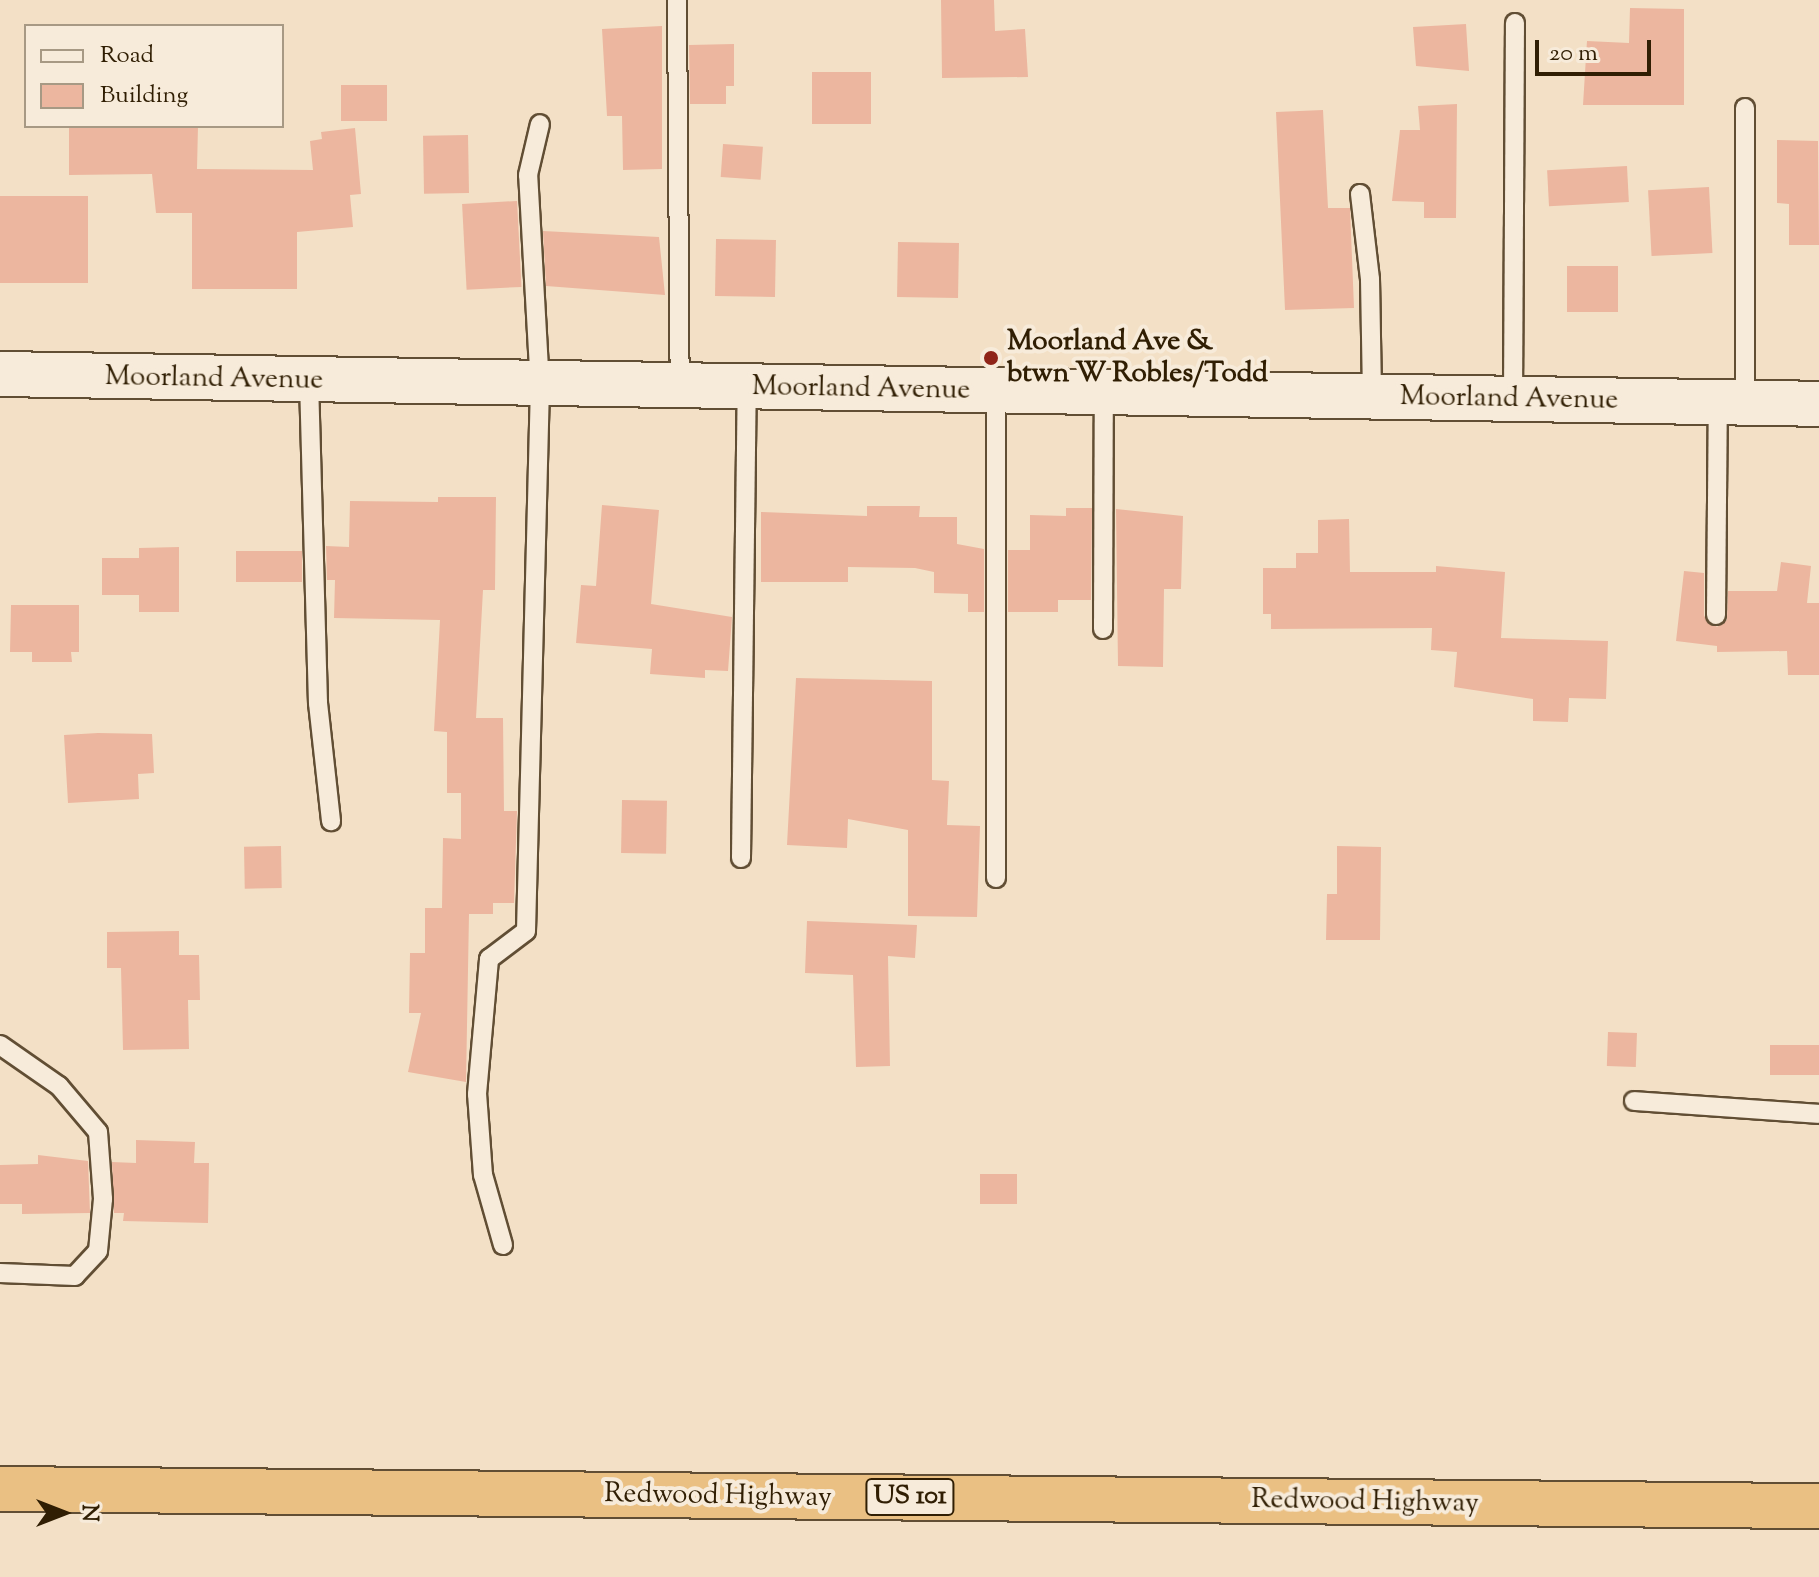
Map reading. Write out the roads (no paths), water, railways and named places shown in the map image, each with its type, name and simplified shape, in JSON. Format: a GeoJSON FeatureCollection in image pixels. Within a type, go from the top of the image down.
{"type":"FeatureCollection","features":[{"type":"Feature","properties":{"kind":"highway","name":"Redwood Highway"},"geometry":{"type":"LineString","coordinates":[[0,1489],[1819,1506]]}},
{"type":"Feature","properties":{"kind":"street","name":"Moorland Avenue"},"geometry":{"type":"LineString","coordinates":[[0,374],[540,387],[680,383],[747,387],[1819,404]]}},
{"type":"Feature","properties":{"kind":"lane"},"geometry":{"type":"LineString","coordinates":[[677,0],[680,383]]}},
{"type":"Feature","properties":{"kind":"lane"},"geometry":{"type":"LineString","coordinates":[[1513,400],[1515,23]]}},
{"type":"Feature","properties":{"kind":"lane"},"geometry":{"type":"LineString","coordinates":[[1716,615],[1732,403],[1745,108]]}},
{"type":"Feature","properties":{"kind":"lane"},"geometry":{"type":"LineString","coordinates":[[503,1245],[483,1175],[477,1094],[489,959],[526,931],[540,387],[528,175],[540,124]]}},
{"type":"Feature","properties":{"kind":"lane"},"geometry":{"type":"LineString","coordinates":[[1360,194],[1370,279],[1372,397]]}},
{"type":"Feature","properties":{"kind":"lane"},"geometry":{"type":"LineString","coordinates":[[309,381],[316,673],[331,821]]}},
{"type":"Feature","properties":{"kind":"lane"},"geometry":{"type":"LineString","coordinates":[[741,858],[747,387]]}},
{"type":"Feature","properties":{"kind":"lane"},"geometry":{"type":"LineString","coordinates":[[996,391],[996,878]]}},
{"type":"Feature","properties":{"kind":"lane"},"geometry":{"type":"LineString","coordinates":[[1103,629],[1104,393]]}},
{"type":"Feature","properties":{"kind":"lane"},"geometry":{"type":"LineString","coordinates":[[0,1045],[59,1086],[98,1132],[103,1199],[98,1251],[75,1276],[0,1273]]}},
{"type":"Feature","properties":{"kind":"lane"},"geometry":{"type":"LineString","coordinates":[[1634,1101],[1819,1114]]}},
{"type":"Feature","properties":{"kind":"place","name":"Moorland Ave & btwn W Robles/Todd"},"geometry":{"type":"Point","coordinates":[991,358]}}]}
